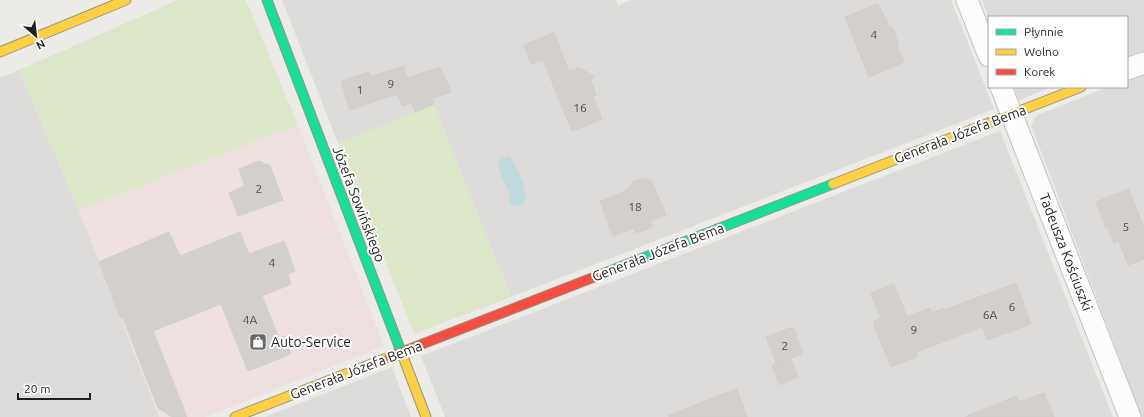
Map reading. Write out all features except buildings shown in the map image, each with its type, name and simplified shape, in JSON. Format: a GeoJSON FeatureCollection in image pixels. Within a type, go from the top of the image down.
{"type":"FeatureCollection","features":[{"type":"Feature","properties":{"kind":"street"},"geometry":{"type":"LineString","coordinates":[[0,52],[126,0]]}},
{"type":"Feature","properties":{"kind":"street","name":"Józefa Sowińskiego"},"geometry":{"type":"LineString","coordinates":[[267,0],[426,417]]}},
{"type":"Feature","properties":{"kind":"street"},"geometry":{"type":"LineString","coordinates":[[967,0],[988,53]]}},
{"type":"Feature","properties":{"kind":"street"},"geometry":{"type":"LineString","coordinates":[[1128,69],[1144,63]]}},
{"type":"Feature","properties":{"kind":"street","name":"Tadeusza Kościuszki"},"geometry":{"type":"LineString","coordinates":[[1001,88],[1130,417]]}},
{"type":"Feature","properties":{"kind":"street","name":"Generała Józefa Bema"},"geometry":{"type":"LineString","coordinates":[[235,417],[1078,88]]}},
{"type":"Feature","properties":{"kind":"shaded area"},"geometry":{"type":"Polygon","coordinates":[[[282,0],[616,0],[618,6],[631,0],[951,0],[994,109],[511,297],[434,105],[338,143],[282,0]]]}},
{"type":"Feature","properties":{"kind":"shaded area"},"geometry":{"type":"Polygon","coordinates":[[[982,0],[1144,0],[1144,51],[1128,58],[1128,16],[988,16],[982,0]]]}},
{"type":"Feature","properties":{"kind":"shaded area"},"geometry":{"type":"Polygon","coordinates":[[[19,70],[79,210],[159,417],[0,417],[0,78],[19,70]]]}},
{"type":"Feature","properties":{"kind":"shaded area"},"geometry":{"type":"Polygon","coordinates":[[[1144,73],[1144,417],[1142,417],[1031,125],[1037,115],[1105,88],[1128,88],[1128,80],[1144,73]]]}},
{"type":"Feature","properties":{"kind":"shaded area"},"geometry":{"type":"Polygon","coordinates":[[[1014,88],[1049,88],[1019,100],[1014,88]]]}},
{"type":"Feature","properties":{"kind":"shaded area"},"geometry":{"type":"Polygon","coordinates":[[[298,125],[384,346],[205,417],[159,417],[79,210],[298,125]]]}},
{"type":"Feature","properties":{"kind":"shaded area"},"geometry":{"type":"Polygon","coordinates":[[[1000,131],[1113,417],[445,417],[421,356],[1000,131]]]}},
{"type":"Feature","properties":{"kind":"shaded area"},"geometry":{"type":"Polygon","coordinates":[[[392,367],[411,417],[265,417],[392,367]]]}},
{"type":"Feature","properties":{"kind":"green space"},"geometry":{"type":"Polygon","coordinates":[[[178,0],[246,0],[298,125],[79,210],[19,70],[178,0]]]}},
{"type":"Feature","properties":{"kind":"green space"},"geometry":{"type":"Polygon","coordinates":[[[434,104],[511,297],[414,334],[338,143],[434,104]]]}},
{"type":"Feature","properties":{"kind":"water"},"geometry":{"type":"Polygon","coordinates":[[[508,156],[515,163],[523,182],[526,199],[522,205],[515,206],[510,202],[509,191],[499,171],[499,162],[502,158],[508,156]]]}},
{"type":"Feature","properties":{"kind":"traffic: fast"},"geometry":{"type":"LineString","coordinates":[[267,0],[402,354]]}},
{"type":"Feature","properties":{"kind":"traffic: fast"},"geometry":{"type":"LineString","coordinates":[[602,274],[833,184]]}},
{"type":"Feature","properties":{"kind":"traffic: slow"},"geometry":{"type":"LineString","coordinates":[[0,52],[126,0]]}},
{"type":"Feature","properties":{"kind":"traffic: slow"},"geometry":{"type":"LineString","coordinates":[[833,184],[1078,88]]}},
{"type":"Feature","properties":{"kind":"traffic: slow"},"geometry":{"type":"LineString","coordinates":[[402,354],[426,417]]}},
{"type":"Feature","properties":{"kind":"traffic: slow"},"geometry":{"type":"LineString","coordinates":[[235,417],[389,357]]}},
{"type":"Feature","properties":{"kind":"traffic: jam"},"geometry":{"type":"LineString","coordinates":[[389,357],[602,274]]}},
{"type":"Feature","properties":{"kind":"place","name":"Auto-Service"},"geometry":{"type":"Point","coordinates":[258,342]}}]}
